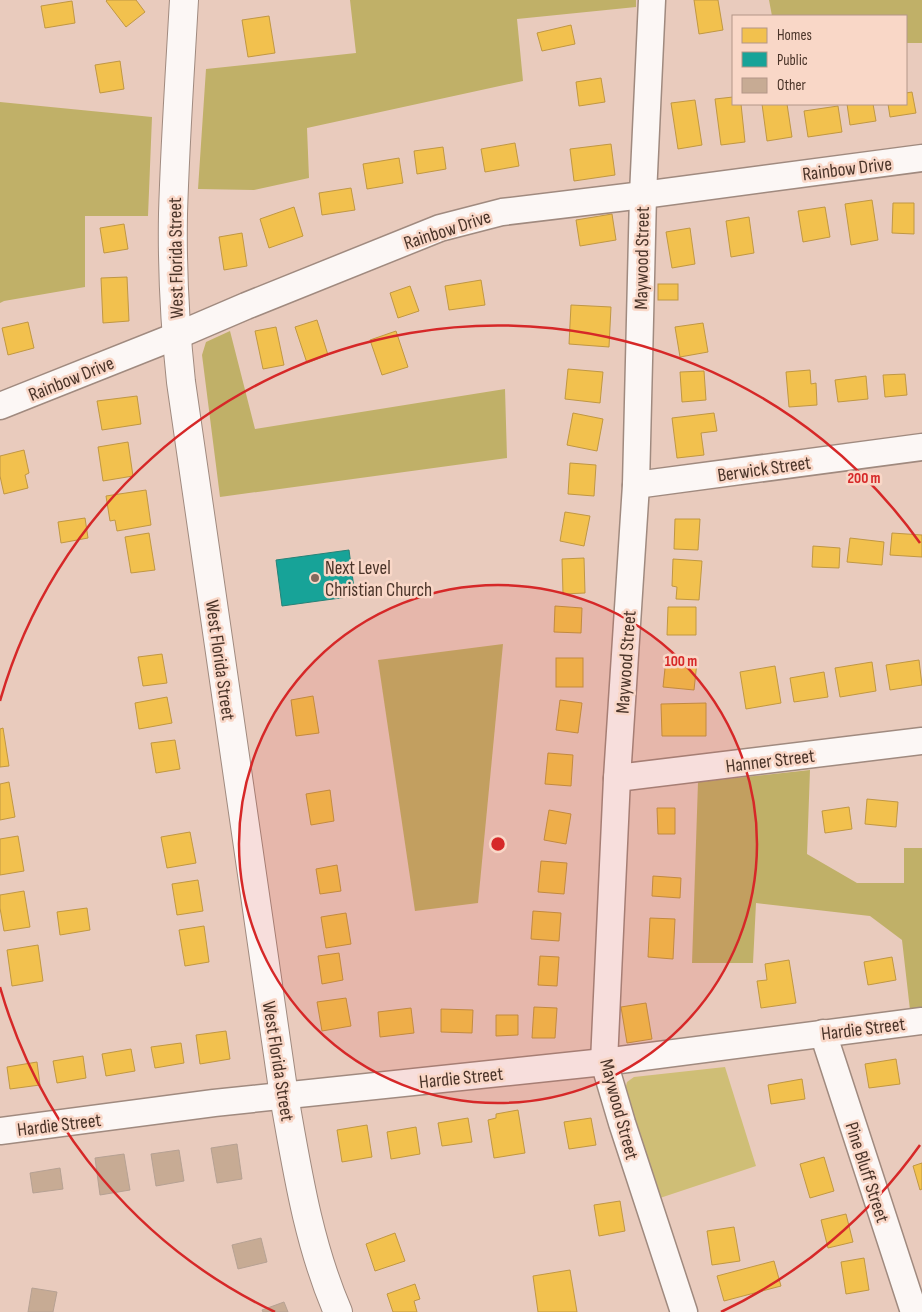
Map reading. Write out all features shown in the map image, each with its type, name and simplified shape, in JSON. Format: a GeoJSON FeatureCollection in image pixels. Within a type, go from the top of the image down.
{"type":"FeatureCollection","features":[{"type":"Feature","properties":{"kind":"main road","name":"West Florida Street"},"geometry":{"type":"LineString","coordinates":[[184,0],[173,214],[173,277],[181,382],[284,1096],[305,1211],[338,1312]]}},
{"type":"Feature","properties":{"kind":"street","name":"Maywood Street"},"geometry":{"type":"LineString","coordinates":[[652,0],[643,195],[636,485],[617,778],[604,1062],[684,1312]]}},
{"type":"Feature","properties":{"kind":"street","name":"Rainbow Drive"},"geometry":{"type":"LineString","coordinates":[[0,406],[440,228],[502,212],[922,158]]}},
{"type":"Feature","properties":{"kind":"street","name":"Berwick Street"},"geometry":{"type":"LineString","coordinates":[[636,485],[922,447]]}},
{"type":"Feature","properties":{"kind":"street","name":"Hanner Street"},"geometry":{"type":"LineString","coordinates":[[617,778],[922,741]]}},
{"type":"Feature","properties":{"kind":"street","name":"Hardie Street"},"geometry":{"type":"LineString","coordinates":[[0,1131],[214,1103],[604,1062],[922,1021]]}},
{"type":"Feature","properties":{"kind":"street","name":"Pine Bluff Street"},"geometry":{"type":"LineString","coordinates":[[823,1033],[914,1312]]}},
{"type":"Feature","properties":{"kind":"shaded area"},"geometry":{"type":"Polygon","coordinates":[[[350,0],[636,0],[636,7],[517,19],[523,81],[307,128],[309,178],[254,190],[198,189],[206,69],[356,53],[350,0]]]}},
{"type":"Feature","properties":{"kind":"shaded area"},"geometry":{"type":"Polygon","coordinates":[[[769,0],[922,0],[922,43],[907,43],[907,15],[772,15],[769,0]]]}},
{"type":"Feature","properties":{"kind":"shaded area"},"geometry":{"type":"Polygon","coordinates":[[[0,102],[152,117],[148,216],[85,216],[85,287],[0,303],[0,102]]]}},
{"type":"Feature","properties":{"kind":"shaded area"},"geometry":{"type":"Polygon","coordinates":[[[230,331],[255,429],[505,389],[507,458],[220,497],[202,355],[206,342],[230,331]]]}},
{"type":"Feature","properties":{"kind":"shaded area"},"geometry":{"type":"Polygon","coordinates":[[[503,644],[478,903],[415,911],[378,660],[503,644]]]}},
{"type":"Feature","properties":{"kind":"shaded area"},"geometry":{"type":"Polygon","coordinates":[[[810,770],[807,854],[857,883],[904,883],[904,848],[922,848],[922,1009],[910,1010],[902,940],[870,916],[756,903],[753,963],[692,963],[698,782],[810,770]]]}},
{"type":"Feature","properties":{"kind":"shaded area"},"geometry":{"type":"Polygon","coordinates":[[[725,1067],[756,1166],[660,1198],[624,1093],[627,1082],[634,1077],[725,1067]]]}},
{"type":"Feature","properties":{"kind":"building: Homes"},"geometry":{"type":"Polygon","coordinates":[[[107,0],[136,0],[145,12],[126,27],[107,0]]]}},
{"type":"Feature","properties":{"kind":"building: Homes"},"geometry":{"type":"Polygon","coordinates":[[[694,0],[718,0],[723,30],[699,34],[694,0]]]}},
{"type":"Feature","properties":{"kind":"building: Homes"},"geometry":{"type":"Polygon","coordinates":[[[72,1],[75,23],[45,28],[41,6],[72,1]]]}},
{"type":"Feature","properties":{"kind":"building: Homes"},"geometry":{"type":"Polygon","coordinates":[[[269,16],[275,53],[248,57],[242,20],[269,16]]]}},
{"type":"Feature","properties":{"kind":"building: Homes"},"geometry":{"type":"Polygon","coordinates":[[[571,25],[575,44],[542,51],[537,33],[571,25]]]}},
{"type":"Feature","properties":{"kind":"building: Homes"},"geometry":{"type":"Polygon","coordinates":[[[120,61],[124,89],[100,93],[95,65],[120,61]]]}},
{"type":"Feature","properties":{"kind":"building: Homes"},"geometry":{"type":"Polygon","coordinates":[[[601,78],[605,102],[579,106],[576,82],[601,78]]]}},
{"type":"Feature","properties":{"kind":"building: Homes"},"geometry":{"type":"Polygon","coordinates":[[[912,92],[916,113],[890,117],[888,105],[907,105],[907,93],[912,92]]]}},
{"type":"Feature","properties":{"kind":"building: Homes"},"geometry":{"type":"Polygon","coordinates":[[[732,97],[732,105],[741,105],[745,142],[721,145],[715,99],[732,97]]]}},
{"type":"Feature","properties":{"kind":"building: Homes"},"geometry":{"type":"Polygon","coordinates":[[[695,100],[702,145],[678,149],[671,103],[695,100]]]}},
{"type":"Feature","properties":{"kind":"building: Homes"},"geometry":{"type":"Polygon","coordinates":[[[762,105],[787,105],[792,137],[767,141],[762,105]]]}},
{"type":"Feature","properties":{"kind":"building: Homes"},"geometry":{"type":"Polygon","coordinates":[[[847,105],[873,105],[876,121],[850,125],[847,105]]]}},
{"type":"Feature","properties":{"kind":"building: Homes"},"geometry":{"type":"Polygon","coordinates":[[[838,106],[842,132],[808,137],[804,111],[838,106]]]}},
{"type":"Feature","properties":{"kind":"building: Homes"},"geometry":{"type":"Polygon","coordinates":[[[515,143],[519,166],[485,172],[481,149],[515,143]]]}},
{"type":"Feature","properties":{"kind":"building: Homes"},"geometry":{"type":"Polygon","coordinates":[[[611,144],[615,175],[574,181],[570,149],[611,144]]]}},
{"type":"Feature","properties":{"kind":"building: Homes"},"geometry":{"type":"Polygon","coordinates":[[[443,147],[446,169],[417,174],[414,151],[443,147]]]}},
{"type":"Feature","properties":{"kind":"building: Homes"},"geometry":{"type":"Polygon","coordinates":[[[399,158],[403,183],[367,189],[363,164],[399,158]]]}},
{"type":"Feature","properties":{"kind":"building: Homes"},"geometry":{"type":"Polygon","coordinates":[[[351,188],[355,210],[322,215],[319,193],[351,188]]]}},
{"type":"Feature","properties":{"kind":"building: Homes"},"geometry":{"type":"Polygon","coordinates":[[[872,200],[878,240],[851,245],[845,204],[872,200]]]}},
{"type":"Feature","properties":{"kind":"building: Homes"},"geometry":{"type":"Polygon","coordinates":[[[893,203],[914,203],[914,234],[892,233],[893,203]]]}},
{"type":"Feature","properties":{"kind":"building: Homes"},"geometry":{"type":"Polygon","coordinates":[[[294,207],[303,236],[269,248],[260,219],[294,207]]]}},
{"type":"Feature","properties":{"kind":"building: Homes"},"geometry":{"type":"Polygon","coordinates":[[[825,207],[830,237],[803,242],[798,211],[825,207]]]}},
{"type":"Feature","properties":{"kind":"building: Homes"},"geometry":{"type":"Polygon","coordinates":[[[612,214],[616,240],[580,246],[576,220],[612,214]]]}},
{"type":"Feature","properties":{"kind":"building: Homes"},"geometry":{"type":"Polygon","coordinates":[[[749,217],[754,253],[731,257],[726,221],[749,217]]]}},
{"type":"Feature","properties":{"kind":"building: Homes"},"geometry":{"type":"Polygon","coordinates":[[[124,224],[128,249],[104,253],[100,228],[124,224]]]}},
{"type":"Feature","properties":{"kind":"building: Homes"},"geometry":{"type":"Polygon","coordinates":[[[690,228],[695,264],[672,268],[666,232],[690,228]]]}},
{"type":"Feature","properties":{"kind":"building: Homes"},"geometry":{"type":"Polygon","coordinates":[[[242,233],[247,266],[224,270],[219,237],[242,233]]]}},
{"type":"Feature","properties":{"kind":"building: Homes"},"geometry":{"type":"Polygon","coordinates":[[[127,277],[129,321],[103,323],[101,278],[127,277]]]}},
{"type":"Feature","properties":{"kind":"building: Homes"},"geometry":{"type":"Polygon","coordinates":[[[481,280],[485,305],[449,310],[445,286],[481,280]]]}},
{"type":"Feature","properties":{"kind":"building: Homes"},"geometry":{"type":"Polygon","coordinates":[[[658,284],[678,284],[678,300],[658,300],[658,284]]]}},
{"type":"Feature","properties":{"kind":"building: Homes"},"geometry":{"type":"Polygon","coordinates":[[[410,286],[419,311],[398,318],[390,293],[410,286]]]}},
{"type":"Feature","properties":{"kind":"building: Homes"},"geometry":{"type":"Polygon","coordinates":[[[571,305],[611,307],[609,347],[569,344],[571,305]]]}},
{"type":"Feature","properties":{"kind":"building: Homes"},"geometry":{"type":"Polygon","coordinates":[[[317,320],[328,355],[307,363],[295,327],[317,320]]]}},
{"type":"Feature","properties":{"kind":"building: Homes"},"geometry":{"type":"Polygon","coordinates":[[[28,322],[34,348],[8,355],[2,328],[28,322]]]}},
{"type":"Feature","properties":{"kind":"building: Homes"},"geometry":{"type":"Polygon","coordinates":[[[703,323],[708,352],[680,357],[675,327],[703,323]]]}},
{"type":"Feature","properties":{"kind":"building: Homes"},"geometry":{"type":"Polygon","coordinates":[[[276,327],[284,365],[263,369],[255,331],[276,327]]]}},
{"type":"Feature","properties":{"kind":"building: Homes"},"geometry":{"type":"Polygon","coordinates":[[[396,331],[408,367],[382,375],[370,340],[396,331]]]}},
{"type":"Feature","properties":{"kind":"building: Homes"},"geometry":{"type":"Polygon","coordinates":[[[568,369],[603,372],[600,403],[565,399],[568,369]]]}},
{"type":"Feature","properties":{"kind":"building: Homes"},"geometry":{"type":"Polygon","coordinates":[[[810,370],[811,384],[816,383],[817,405],[789,407],[786,372],[810,370]]]}},
{"type":"Feature","properties":{"kind":"building: Homes"},"geometry":{"type":"Polygon","coordinates":[[[704,371],[706,400],[682,402],[680,372],[704,371]]]}},
{"type":"Feature","properties":{"kind":"building: Homes"},"geometry":{"type":"Polygon","coordinates":[[[905,374],[907,395],[885,397],[883,375],[905,374]]]}},
{"type":"Feature","properties":{"kind":"building: Homes"},"geometry":{"type":"Polygon","coordinates":[[[866,376],[868,399],[838,402],[835,380],[866,376]]]}},
{"type":"Feature","properties":{"kind":"building: Homes"},"geometry":{"type":"Polygon","coordinates":[[[137,396],[141,424],[102,430],[97,401],[137,396]]]}},
{"type":"Feature","properties":{"kind":"building: Homes"},"geometry":{"type":"Polygon","coordinates":[[[573,413],[603,419],[597,451],[567,445],[573,413]]]}},
{"type":"Feature","properties":{"kind":"building: Homes"},"geometry":{"type":"Polygon","coordinates":[[[714,413],[717,431],[701,433],[704,455],[677,458],[672,418],[714,413]]]}},
{"type":"Feature","properties":{"kind":"building: Homes"},"geometry":{"type":"Polygon","coordinates":[[[128,442],[133,476],[103,481],[98,447],[128,442]]]}},
{"type":"Feature","properties":{"kind":"building: Homes"},"geometry":{"type":"Polygon","coordinates":[[[24,450],[29,473],[25,475],[28,488],[4,494],[0,476],[0,456],[24,450]]]}},
{"type":"Feature","properties":{"kind":"building: Homes"},"geometry":{"type":"Polygon","coordinates":[[[570,463],[596,465],[594,496],[568,494],[570,463]]]}},
{"type":"Feature","properties":{"kind":"building: Homes"},"geometry":{"type":"Polygon","coordinates":[[[146,490],[151,525],[117,531],[115,520],[110,521],[106,496],[146,490]]]}},
{"type":"Feature","properties":{"kind":"building: Homes"},"geometry":{"type":"Polygon","coordinates":[[[565,512],[590,516],[584,546],[560,541],[565,512]]]}},
{"type":"Feature","properties":{"kind":"building: Homes"},"geometry":{"type":"Polygon","coordinates":[[[85,518],[88,538],[61,543],[58,522],[85,518]]]}},
{"type":"Feature","properties":{"kind":"building: Homes"},"geometry":{"type":"Polygon","coordinates":[[[675,519],[700,519],[698,550],[674,549],[675,519]]]}},
{"type":"Feature","properties":{"kind":"building: Homes"},"geometry":{"type":"Polygon","coordinates":[[[149,533],[155,570],[131,573],[125,537],[149,533]]]}},
{"type":"Feature","properties":{"kind":"building: Homes"},"geometry":{"type":"Polygon","coordinates":[[[892,533],[922,535],[922,557],[890,555],[892,533]]]}},
{"type":"Feature","properties":{"kind":"building: Homes"},"geometry":{"type":"Polygon","coordinates":[[[850,538],[884,542],[882,565],[847,562],[850,538]]]}},
{"type":"Feature","properties":{"kind":"building: Homes"},"geometry":{"type":"Polygon","coordinates":[[[813,546],[840,548],[839,568],[812,567],[813,546]]]}},
{"type":"Feature","properties":{"kind":"building: Homes"},"geometry":{"type":"Polygon","coordinates":[[[584,558],[585,593],[563,594],[562,559],[584,558]]]}},
{"type":"Feature","properties":{"kind":"building: Homes"},"geometry":{"type":"Polygon","coordinates":[[[673,559],[702,561],[699,600],[676,599],[677,587],[672,586],[673,559]]]}},
{"type":"Feature","properties":{"kind":"building: Homes"},"geometry":{"type":"Polygon","coordinates":[[[555,606],[582,608],[581,633],[554,632],[555,606]]]}},
{"type":"Feature","properties":{"kind":"building: Homes"},"geometry":{"type":"Polygon","coordinates":[[[668,607],[696,607],[696,635],[667,635],[668,607]]]}},
{"type":"Feature","properties":{"kind":"building: Homes"},"geometry":{"type":"Polygon","coordinates":[[[162,654],[167,683],[143,686],[138,657],[162,654]]]}},
{"type":"Feature","properties":{"kind":"building: Homes"},"geometry":{"type":"Polygon","coordinates":[[[556,658],[583,658],[583,687],[556,687],[556,658]]]}},
{"type":"Feature","properties":{"kind":"building: Homes"},"geometry":{"type":"Polygon","coordinates":[[[666,659],[697,662],[694,690],[663,687],[666,659]]]}},
{"type":"Feature","properties":{"kind":"building: Homes"},"geometry":{"type":"Polygon","coordinates":[[[919,660],[922,685],[890,690],[886,665],[919,660]]]}},
{"type":"Feature","properties":{"kind":"building: Homes"},"geometry":{"type":"Polygon","coordinates":[[[872,662],[876,691],[840,697],[835,668],[872,662]]]}},
{"type":"Feature","properties":{"kind":"building: Homes"},"geometry":{"type":"Polygon","coordinates":[[[775,666],[781,703],[746,709],[740,672],[775,666]]]}},
{"type":"Feature","properties":{"kind":"building: Homes"},"geometry":{"type":"Polygon","coordinates":[[[824,672],[828,697],[794,702],[790,678],[824,672]]]}},
{"type":"Feature","properties":{"kind":"building: Homes"},"geometry":{"type":"Polygon","coordinates":[[[313,696],[319,733],[296,736],[291,700],[313,696]]]}},
{"type":"Feature","properties":{"kind":"building: Homes"},"geometry":{"type":"Polygon","coordinates":[[[167,697],[172,723],[139,729],[135,703],[167,697]]]}},
{"type":"Feature","properties":{"kind":"building: Homes"},"geometry":{"type":"Polygon","coordinates":[[[560,700],[582,703],[578,733],[556,730],[560,700]]]}},
{"type":"Feature","properties":{"kind":"building: Homes"},"geometry":{"type":"Polygon","coordinates":[[[706,703],[706,736],[662,736],[661,704],[706,703]]]}},
{"type":"Feature","properties":{"kind":"building: Homes"},"geometry":{"type":"Polygon","coordinates":[[[3,728],[9,766],[0,767],[0,729],[3,728]]]}},
{"type":"Feature","properties":{"kind":"building: Homes"},"geometry":{"type":"Polygon","coordinates":[[[175,740],[180,769],[156,773],[151,743],[175,740]]]}},
{"type":"Feature","properties":{"kind":"building: Homes"},"geometry":{"type":"Polygon","coordinates":[[[548,753],[573,755],[571,786],[545,784],[548,753]]]}},
{"type":"Feature","properties":{"kind":"building: Homes"},"geometry":{"type":"Polygon","coordinates":[[[9,782],[15,817],[0,820],[0,784],[9,782]]]}},
{"type":"Feature","properties":{"kind":"building: Homes"},"geometry":{"type":"Polygon","coordinates":[[[330,790],[334,821],[311,825],[306,794],[330,790]]]}},
{"type":"Feature","properties":{"kind":"building: Homes"},"geometry":{"type":"Polygon","coordinates":[[[867,799],[898,802],[896,827],[865,824],[867,799]]]}},
{"type":"Feature","properties":{"kind":"building: Homes"},"geometry":{"type":"Polygon","coordinates":[[[849,807],[852,829],[825,833],[822,811],[849,807]]]}},
{"type":"Feature","properties":{"kind":"building: Homes"},"geometry":{"type":"Polygon","coordinates":[[[657,808],[675,808],[675,834],[658,834],[657,808]]]}},
{"type":"Feature","properties":{"kind":"building: Homes"},"geometry":{"type":"Polygon","coordinates":[[[549,810],[571,814],[566,844],[544,840],[549,810]]]}},
{"type":"Feature","properties":{"kind":"building: Homes"},"geometry":{"type":"Polygon","coordinates":[[[190,832],[196,863],[167,868],[161,837],[190,832]]]}},
{"type":"Feature","properties":{"kind":"building: Homes"},"geometry":{"type":"Polygon","coordinates":[[[18,836],[24,871],[0,875],[0,839],[18,836]]]}},
{"type":"Feature","properties":{"kind":"building: Homes"},"geometry":{"type":"Polygon","coordinates":[[[541,861],[567,863],[564,894],[538,892],[541,861]]]}},
{"type":"Feature","properties":{"kind":"building: Homes"},"geometry":{"type":"Polygon","coordinates":[[[337,865],[341,891],[320,894],[316,869],[337,865]]]}},
{"type":"Feature","properties":{"kind":"building: Homes"},"geometry":{"type":"Polygon","coordinates":[[[653,876],[681,878],[680,898],[652,896],[653,876]]]}},
{"type":"Feature","properties":{"kind":"building: Homes"},"geometry":{"type":"Polygon","coordinates":[[[198,880],[203,911],[177,915],[172,884],[198,880]]]}},
{"type":"Feature","properties":{"kind":"building: Homes"},"geometry":{"type":"Polygon","coordinates":[[[24,891],[30,927],[4,931],[0,895],[24,891]]]}},
{"type":"Feature","properties":{"kind":"building: Homes"},"geometry":{"type":"Polygon","coordinates":[[[87,908],[90,930],[60,935],[57,912],[87,908]]]}},
{"type":"Feature","properties":{"kind":"building: Homes"},"geometry":{"type":"Polygon","coordinates":[[[533,911],[561,913],[559,941],[531,939],[533,911]]]}},
{"type":"Feature","properties":{"kind":"building: Homes"},"geometry":{"type":"Polygon","coordinates":[[[346,913],[351,944],[326,948],[321,917],[346,913]]]}},
{"type":"Feature","properties":{"kind":"building: Homes"},"geometry":{"type":"Polygon","coordinates":[[[650,918],[675,919],[673,959],[648,957],[650,918]]]}},
{"type":"Feature","properties":{"kind":"building: Homes"},"geometry":{"type":"Polygon","coordinates":[[[204,926],[209,962],[185,966],[179,930],[204,926]]]}},
{"type":"Feature","properties":{"kind":"building: Homes"},"geometry":{"type":"Polygon","coordinates":[[[38,945],[43,981],[12,986],[7,950],[38,945]]]}},
{"type":"Feature","properties":{"kind":"building: Homes"},"geometry":{"type":"Polygon","coordinates":[[[339,953],[343,980],[322,984],[318,956],[339,953]]]}},
{"type":"Feature","properties":{"kind":"building: Homes"},"geometry":{"type":"Polygon","coordinates":[[[540,956],[559,957],[557,986],[538,985],[540,956]]]}},
{"type":"Feature","properties":{"kind":"building: Homes"},"geometry":{"type":"Polygon","coordinates":[[[892,957],[896,980],[868,985],[864,962],[892,957]]]}},
{"type":"Feature","properties":{"kind":"building: Homes"},"geometry":{"type":"Polygon","coordinates":[[[789,960],[796,1003],[761,1008],[757,981],[767,980],[765,964],[789,960]]]}},
{"type":"Feature","properties":{"kind":"building: Homes"},"geometry":{"type":"Polygon","coordinates":[[[346,998],[351,1026],[322,1031],[317,1002],[346,998]]]}},
{"type":"Feature","properties":{"kind":"building: Homes"},"geometry":{"type":"Polygon","coordinates":[[[646,1003],[652,1039],[627,1043],[621,1007],[646,1003]]]}},
{"type":"Feature","properties":{"kind":"building: Homes"},"geometry":{"type":"Polygon","coordinates":[[[534,1007],[557,1008],[555,1038],[532,1038],[534,1007]]]}},
{"type":"Feature","properties":{"kind":"building: Homes"},"geometry":{"type":"Polygon","coordinates":[[[411,1008],[414,1033],[380,1037],[378,1012],[411,1008]]]}},
{"type":"Feature","properties":{"kind":"building: Homes"},"geometry":{"type":"Polygon","coordinates":[[[441,1009],[473,1010],[472,1033],[441,1032],[441,1009]]]}},
{"type":"Feature","properties":{"kind":"building: Homes"},"geometry":{"type":"Polygon","coordinates":[[[496,1015],[518,1015],[518,1035],[496,1036],[496,1015]]]}},
{"type":"Feature","properties":{"kind":"building: Homes"},"geometry":{"type":"Polygon","coordinates":[[[226,1031],[230,1059],[200,1064],[196,1035],[226,1031]]]}},
{"type":"Feature","properties":{"kind":"building: Homes"},"geometry":{"type":"Polygon","coordinates":[[[181,1043],[184,1063],[155,1068],[151,1047],[181,1043]]]}},
{"type":"Feature","properties":{"kind":"building: Homes"},"geometry":{"type":"Polygon","coordinates":[[[131,1049],[135,1071],[106,1076],[102,1054],[131,1049]]]}},
{"type":"Feature","properties":{"kind":"building: Homes"},"geometry":{"type":"Polygon","coordinates":[[[83,1056],[86,1078],[57,1083],[53,1061],[83,1056]]]}},
{"type":"Feature","properties":{"kind":"building: Homes"},"geometry":{"type":"Polygon","coordinates":[[[896,1059],[900,1084],[869,1088],[865,1064],[896,1059]]]}},
{"type":"Feature","properties":{"kind":"building: Homes"},"geometry":{"type":"Polygon","coordinates":[[[37,1062],[40,1085],[10,1089],[7,1067],[37,1062]]]}},
{"type":"Feature","properties":{"kind":"building: Homes"},"geometry":{"type":"Polygon","coordinates":[[[802,1079],[805,1099],[771,1104],[768,1085],[802,1079]]]}},
{"type":"Feature","properties":{"kind":"building: Homes"},"geometry":{"type":"Polygon","coordinates":[[[518,1110],[525,1153],[494,1158],[488,1120],[496,1118],[496,1114],[518,1110]]]}},
{"type":"Feature","properties":{"kind":"building: Homes"},"geometry":{"type":"Polygon","coordinates":[[[468,1118],[472,1142],[442,1146],[438,1123],[468,1118]]]}},
{"type":"Feature","properties":{"kind":"building: Homes"},"geometry":{"type":"Polygon","coordinates":[[[591,1118],[596,1145],[569,1149],[564,1122],[591,1118]]]}},
{"type":"Feature","properties":{"kind":"building: Homes"},"geometry":{"type":"Polygon","coordinates":[[[367,1125],[372,1157],[342,1162],[337,1130],[367,1125]]]}},
{"type":"Feature","properties":{"kind":"building: Homes"},"geometry":{"type":"Polygon","coordinates":[[[416,1127],[420,1154],[391,1159],[387,1132],[416,1127]]]}},
{"type":"Feature","properties":{"kind":"building: Homes"},"geometry":{"type":"Polygon","coordinates":[[[824,1157],[834,1191],[810,1198],[800,1164],[824,1157]]]}},
{"type":"Feature","properties":{"kind":"building: Homes"},"geometry":{"type":"Polygon","coordinates":[[[922,1163],[922,1189],[920,1190],[913,1166],[922,1163]]]}},
{"type":"Feature","properties":{"kind":"building: Homes"},"geometry":{"type":"Polygon","coordinates":[[[620,1201],[625,1231],[599,1236],[594,1205],[620,1201]]]}},
{"type":"Feature","properties":{"kind":"building: Homes"},"geometry":{"type":"Polygon","coordinates":[[[846,1214],[853,1242],[828,1248],[821,1220],[846,1214]]]}},
{"type":"Feature","properties":{"kind":"building: Homes"},"geometry":{"type":"Polygon","coordinates":[[[734,1227],[740,1261],[712,1265],[707,1231],[734,1227]]]}},
{"type":"Feature","properties":{"kind":"building: Homes"},"geometry":{"type":"Polygon","coordinates":[[[395,1233],[405,1261],[375,1271],[366,1244],[395,1233]]]}},
{"type":"Feature","properties":{"kind":"building: Homes"},"geometry":{"type":"Polygon","coordinates":[[[864,1258],[869,1290],[846,1294],[841,1262],[864,1258]]]}},
{"type":"Feature","properties":{"kind":"building: Homes"},"geometry":{"type":"Polygon","coordinates":[[[774,1261],[781,1286],[724,1301],[717,1276],[774,1261]]]}},
{"type":"Feature","properties":{"kind":"building: Homes"},"geometry":{"type":"Polygon","coordinates":[[[570,1270],[577,1312],[538,1312],[533,1276],[570,1270]]]}},
{"type":"Feature","properties":{"kind":"building: Homes"},"geometry":{"type":"Polygon","coordinates":[[[415,1284],[420,1299],[414,1301],[417,1312],[393,1312],[387,1294],[415,1284]]]}},
{"type":"Feature","properties":{"kind":"building: Public","name":"Next Level Christian Church"},"geometry":{"type":"Polygon","coordinates":[[[349,550],[355,596],[282,606],[276,560],[349,550]]]}},
{"type":"Feature","properties":{"kind":"building: Other"},"geometry":{"type":"Polygon","coordinates":[[[237,1144],[242,1179],[217,1183],[211,1148],[237,1144]]]}},
{"type":"Feature","properties":{"kind":"building: Other"},"geometry":{"type":"Polygon","coordinates":[[[179,1150],[184,1181],[156,1186],[151,1154],[179,1150]]]}},
{"type":"Feature","properties":{"kind":"building: Other"},"geometry":{"type":"Polygon","coordinates":[[[124,1154],[130,1190],[100,1195],[95,1158],[124,1154]]]}},
{"type":"Feature","properties":{"kind":"building: Other"},"geometry":{"type":"Polygon","coordinates":[[[60,1168],[63,1189],[33,1193],[30,1173],[60,1168]]]}},
{"type":"Feature","properties":{"kind":"building: Other"},"geometry":{"type":"Polygon","coordinates":[[[261,1238],[267,1262],[238,1269],[232,1245],[261,1238]]]}},
{"type":"Feature","properties":{"kind":"building: Other"},"geometry":{"type":"Polygon","coordinates":[[[32,1288],[57,1292],[53,1312],[28,1312],[32,1288]]]}},
{"type":"Feature","properties":{"kind":"building: Other"},"geometry":{"type":"Polygon","coordinates":[[[284,1302],[288,1312],[263,1312],[262,1310],[284,1302]]]}},
{"type":"Feature","properties":{"kind":"place","name":"Next Level Christian Church"},"geometry":{"type":"Point","coordinates":[315,578]}}]}
